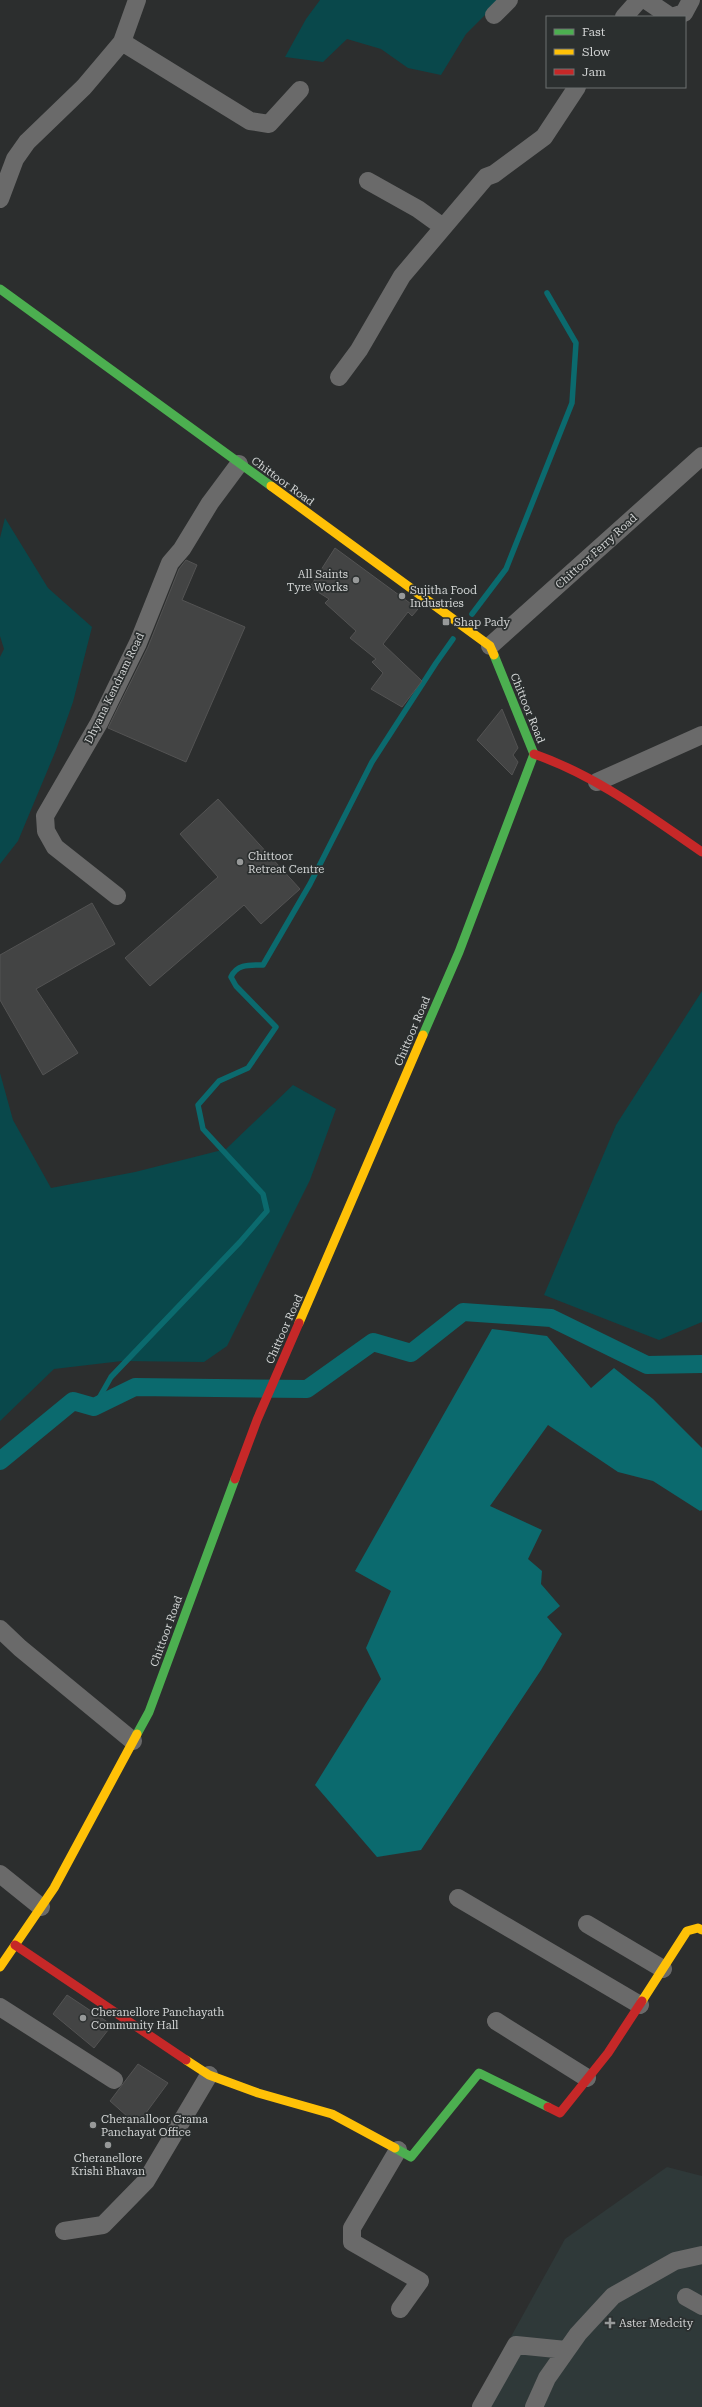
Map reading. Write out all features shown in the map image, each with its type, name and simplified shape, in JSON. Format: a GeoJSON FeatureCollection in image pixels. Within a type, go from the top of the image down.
{"type":"FeatureCollection","features":[{"type":"Feature","properties":{"kind":"main road","name":"Chittoor Road"},"geometry":{"type":"LineString","coordinates":[[0,1967],[54,1888],[149,1712],[257,1420],[459,952],[534,754],[490,646],[2,295]]}},
{"type":"Feature","properties":{"kind":"main road"},"geometry":{"type":"LineString","coordinates":[[534,754],[558,761],[597,782],[702,852]]}},
{"type":"Feature","properties":{"kind":"main road"},"geometry":{"type":"LineString","coordinates":[[15,1945],[209,2075],[258,2093],[332,2114],[411,2157],[479,2073],[560,2113],[608,2053],[664,1969],[687,1930],[698,1928],[702,1930]]}},
{"type":"Feature","properties":{"kind":"street"},"geometry":{"type":"LineString","coordinates":[[0,199],[15,159],[27,142],[84,87],[122,42],[137,0]]}},
{"type":"Feature","properties":{"kind":"street"},"geometry":{"type":"LineString","coordinates":[[494,15],[509,0]]}},
{"type":"Feature","properties":{"kind":"street"},"geometry":{"type":"LineString","coordinates":[[625,16],[639,0]]}},
{"type":"Feature","properties":{"kind":"street"},"geometry":{"type":"LineString","coordinates":[[646,0],[670,16]]}},
{"type":"Feature","properties":{"kind":"street"},"geometry":{"type":"LineString","coordinates":[[674,16],[684,13],[691,0]]}},
{"type":"Feature","properties":{"kind":"street"},"geometry":{"type":"LineString","coordinates":[[122,42],[250,122],[268,124],[300,90]]}},
{"type":"Feature","properties":{"kind":"street"},"geometry":{"type":"LineString","coordinates":[[339,377],[359,350],[402,276],[486,177],[494,174],[544,137],[576,88]]}},
{"type":"Feature","properties":{"kind":"street"},"geometry":{"type":"LineString","coordinates":[[368,181],[418,209],[443,228]]}},
{"type":"Feature","properties":{"kind":"street","name":"Chittoor Ferry Road"},"geometry":{"type":"LineString","coordinates":[[490,646],[702,456]]}},
{"type":"Feature","properties":{"kind":"street","name":"Dhyana Kendram Road"},"geometry":{"type":"LineString","coordinates":[[117,896],[55,847],[46,831],[45,816],[99,723],[138,643],[170,563],[182,549],[210,503],[239,464]]}},
{"type":"Feature","properties":{"kind":"street"},"geometry":{"type":"LineString","coordinates":[[597,782],[702,735]]}},
{"type":"Feature","properties":{"kind":"street"},"geometry":{"type":"LineString","coordinates":[[0,1629],[20,1648],[133,1741]]}},
{"type":"Feature","properties":{"kind":"street"},"geometry":{"type":"LineString","coordinates":[[0,1874],[41,1907]]}},
{"type":"Feature","properties":{"kind":"street"},"geometry":{"type":"LineString","coordinates":[[458,1898],[640,2004]]}},
{"type":"Feature","properties":{"kind":"street"},"geometry":{"type":"LineString","coordinates":[[587,1924],[664,1969]]}},
{"type":"Feature","properties":{"kind":"street"},"geometry":{"type":"LineString","coordinates":[[0,2007],[114,2080]]}},
{"type":"Feature","properties":{"kind":"street"},"geometry":{"type":"LineString","coordinates":[[496,2021],[587,2078]]}},
{"type":"Feature","properties":{"kind":"street"},"geometry":{"type":"LineString","coordinates":[[64,2231],[103,2225],[146,2181],[209,2075]]}},
{"type":"Feature","properties":{"kind":"street"},"geometry":{"type":"LineString","coordinates":[[398,2150],[352,2228],[352,2242],[420,2281],[400,2309]]}},
{"type":"Feature","properties":{"kind":"street"},"geometry":{"type":"LineString","coordinates":[[534,2407],[547,2378],[566,2350],[578,2334],[613,2296],[675,2262],[702,2255]]}},
{"type":"Feature","properties":{"kind":"street"},"geometry":{"type":"LineString","coordinates":[[686,2297],[702,2306]]}},
{"type":"Feature","properties":{"kind":"street"},"geometry":{"type":"LineString","coordinates":[[481,2407],[516,2345],[566,2350]]}},
{"type":"Feature","properties":{"kind":"shaded area"},"geometry":{"type":"Polygon","coordinates":[[[320,0],[500,0],[466,34],[441,75],[408,68],[381,49],[347,39],[323,62],[285,57],[306,19],[320,0]]]}},
{"type":"Feature","properties":{"kind":"shaded area"},"geometry":{"type":"Polygon","coordinates":[[[5,518],[48,588],[92,627],[73,702],[56,750],[18,841],[0,864],[0,657],[4,649],[0,636],[0,538],[5,518]]]}},
{"type":"Feature","properties":{"kind":"shaded area"},"geometry":{"type":"Polygon","coordinates":[[[702,991],[702,1322],[659,1340],[544,1295],[616,1125],[702,991]]]}},
{"type":"Feature","properties":{"kind":"shaded area"},"geometry":{"type":"Polygon","coordinates":[[[0,1073],[13,1120],[51,1188],[135,1172],[226,1149],[293,1085],[336,1109],[310,1180],[227,1346],[204,1362],[122,1361],[54,1369],[0,1421],[0,1073]]]}},
{"type":"Feature","properties":{"kind":"shaded area"},"geometry":{"type":"Polygon","coordinates":[[[492,1329],[547,1336],[591,1388],[614,1368],[653,1399],[702,1448],[702,1510],[700,1511],[653,1481],[618,1472],[548,1425],[490,1506],[542,1530],[528,1559],[542,1571],[541,1584],[560,1606],[547,1617],[562,1634],[541,1670],[421,1850],[377,1857],[315,1785],[381,1679],[366,1648],[391,1591],[355,1571],[492,1329]]]}},
{"type":"Feature","properties":{"kind":"shaded area","name":"Aster Medcity"},"geometry":{"type":"Polygon","coordinates":[[[667,2167],[702,2176],[702,2407],[472,2407],[565,2239],[667,2167]]]}},
{"type":"Feature","properties":{"kind":"building"},"geometry":{"type":"Polygon","coordinates":[[[335,548],[418,609],[412,616],[408,612],[383,644],[422,681],[402,707],[371,689],[383,673],[372,662],[376,659],[350,638],[356,631],[325,603],[329,599],[310,587],[335,548]]]}},
{"type":"Feature","properties":{"kind":"building"},"geometry":{"type":"Polygon","coordinates":[[[186,560],[197,565],[182,600],[245,627],[186,762],[108,728],[148,647],[179,569],[186,560]]]}},
{"type":"Feature","properties":{"kind":"building"},"geometry":{"type":"Polygon","coordinates":[[[502,709],[518,748],[513,755],[518,762],[512,775],[477,740],[502,709]]]}},
{"type":"Feature","properties":{"kind":"building"},"geometry":{"type":"Polygon","coordinates":[[[218,799],[300,889],[261,924],[244,905],[150,986],[125,958],[218,877],[180,834],[218,799]]]}},
{"type":"Feature","properties":{"kind":"building"},"geometry":{"type":"Polygon","coordinates":[[[92,903],[115,944],[36,989],[78,1053],[43,1075],[0,1000],[0,955],[92,903]]]}},
{"type":"Feature","properties":{"kind":"building","name":"Cheranellore Panchayath Community Hall"},"geometry":{"type":"Polygon","coordinates":[[[67,1995],[112,2025],[94,2048],[53,2014],[67,1995]]]}},
{"type":"Feature","properties":{"kind":"building"},"geometry":{"type":"Polygon","coordinates":[[[138,2064],[168,2083],[137,2125],[110,2101],[138,2064]]]}},
{"type":"Feature","properties":{"kind":"waterway"},"geometry":{"type":"LineString","coordinates":[[472,614],[506,569],[572,403],[576,343],[547,293]]}},
{"type":"Feature","properties":{"kind":"waterway"},"geometry":{"type":"LineString","coordinates":[[94,1407],[111,1377],[240,1242],[267,1211],[263,1194],[203,1129],[198,1105],[219,1081],[248,1068],[276,1027],[236,986],[231,977],[240,967],[248,965],[263,965],[310,884],[372,762],[453,639]]}},
{"type":"Feature","properties":{"kind":"waterway"},"geometry":{"type":"LineString","coordinates":[[0,1461],[73,1401],[94,1407],[135,1387],[307,1389],[373,1342],[411,1353],[463,1312],[551,1318],[647,1365],[702,1364]]}},
{"type":"Feature","properties":{"kind":"traffic: fast"},"geometry":{"type":"LineString","coordinates":[[0,289],[271,486]]}},
{"type":"Feature","properties":{"kind":"traffic: fast"},"geometry":{"type":"LineString","coordinates":[[423,1035],[459,952],[534,754],[494,655]]}},
{"type":"Feature","properties":{"kind":"traffic: fast"},"geometry":{"type":"LineString","coordinates":[[137,1734],[149,1712],[235,1479]]}},
{"type":"Feature","properties":{"kind":"traffic: fast"},"geometry":{"type":"LineString","coordinates":[[395,2148],[411,2157],[479,2073],[548,2107]]}},
{"type":"Feature","properties":{"kind":"traffic: slow"},"geometry":{"type":"LineString","coordinates":[[271,486],[490,646],[494,655]]}},
{"type":"Feature","properties":{"kind":"traffic: slow"},"geometry":{"type":"LineString","coordinates":[[299,1323],[423,1035]]}},
{"type":"Feature","properties":{"kind":"traffic: slow"},"geometry":{"type":"LineString","coordinates":[[0,1967],[54,1888],[137,1734]]}},
{"type":"Feature","properties":{"kind":"traffic: slow"},"geometry":{"type":"LineString","coordinates":[[642,2001],[687,1931],[698,1928],[702,1930]]}},
{"type":"Feature","properties":{"kind":"traffic: slow"},"geometry":{"type":"LineString","coordinates":[[186,2060],[209,2075],[258,2093],[332,2114],[395,2148]]}},
{"type":"Feature","properties":{"kind":"traffic: jam"},"geometry":{"type":"LineString","coordinates":[[534,754],[579,773],[601,785],[702,852]]}},
{"type":"Feature","properties":{"kind":"traffic: jam"},"geometry":{"type":"LineString","coordinates":[[235,1479],[257,1420],[299,1323]]}},
{"type":"Feature","properties":{"kind":"traffic: jam"},"geometry":{"type":"LineString","coordinates":[[15,1945],[186,2060]]}},
{"type":"Feature","properties":{"kind":"traffic: jam"},"geometry":{"type":"LineString","coordinates":[[548,2107],[560,2113],[608,2053],[642,2001]]}},
{"type":"Feature","properties":{"kind":"place","name":"All Saints Tyre Works"},"geometry":{"type":"Point","coordinates":[356,580]}},
{"type":"Feature","properties":{"kind":"place","name":"Sujitha Food Industries"},"geometry":{"type":"Point","coordinates":[402,596]}},
{"type":"Feature","properties":{"kind":"place","name":"Shap Pady"},"geometry":{"type":"Point","coordinates":[446,622]}},
{"type":"Feature","properties":{"kind":"place","name":"Chittoor Retreat Centre"},"geometry":{"type":"Point","coordinates":[240,862]}},
{"type":"Feature","properties":{"kind":"place","name":"Cheranellore Panchayath Community Hall"},"geometry":{"type":"Point","coordinates":[83,2018]}},
{"type":"Feature","properties":{"kind":"place","name":"Cheranalloor Grama Panchayat Office"},"geometry":{"type":"Point","coordinates":[93,2125]}},
{"type":"Feature","properties":{"kind":"place","name":"Cheranellore Krishi Bhavan"},"geometry":{"type":"Point","coordinates":[108,2145]}},
{"type":"Feature","properties":{"kind":"place","name":"Aster Medcity"},"geometry":{"type":"Point","coordinates":[610,2323]}}]}
